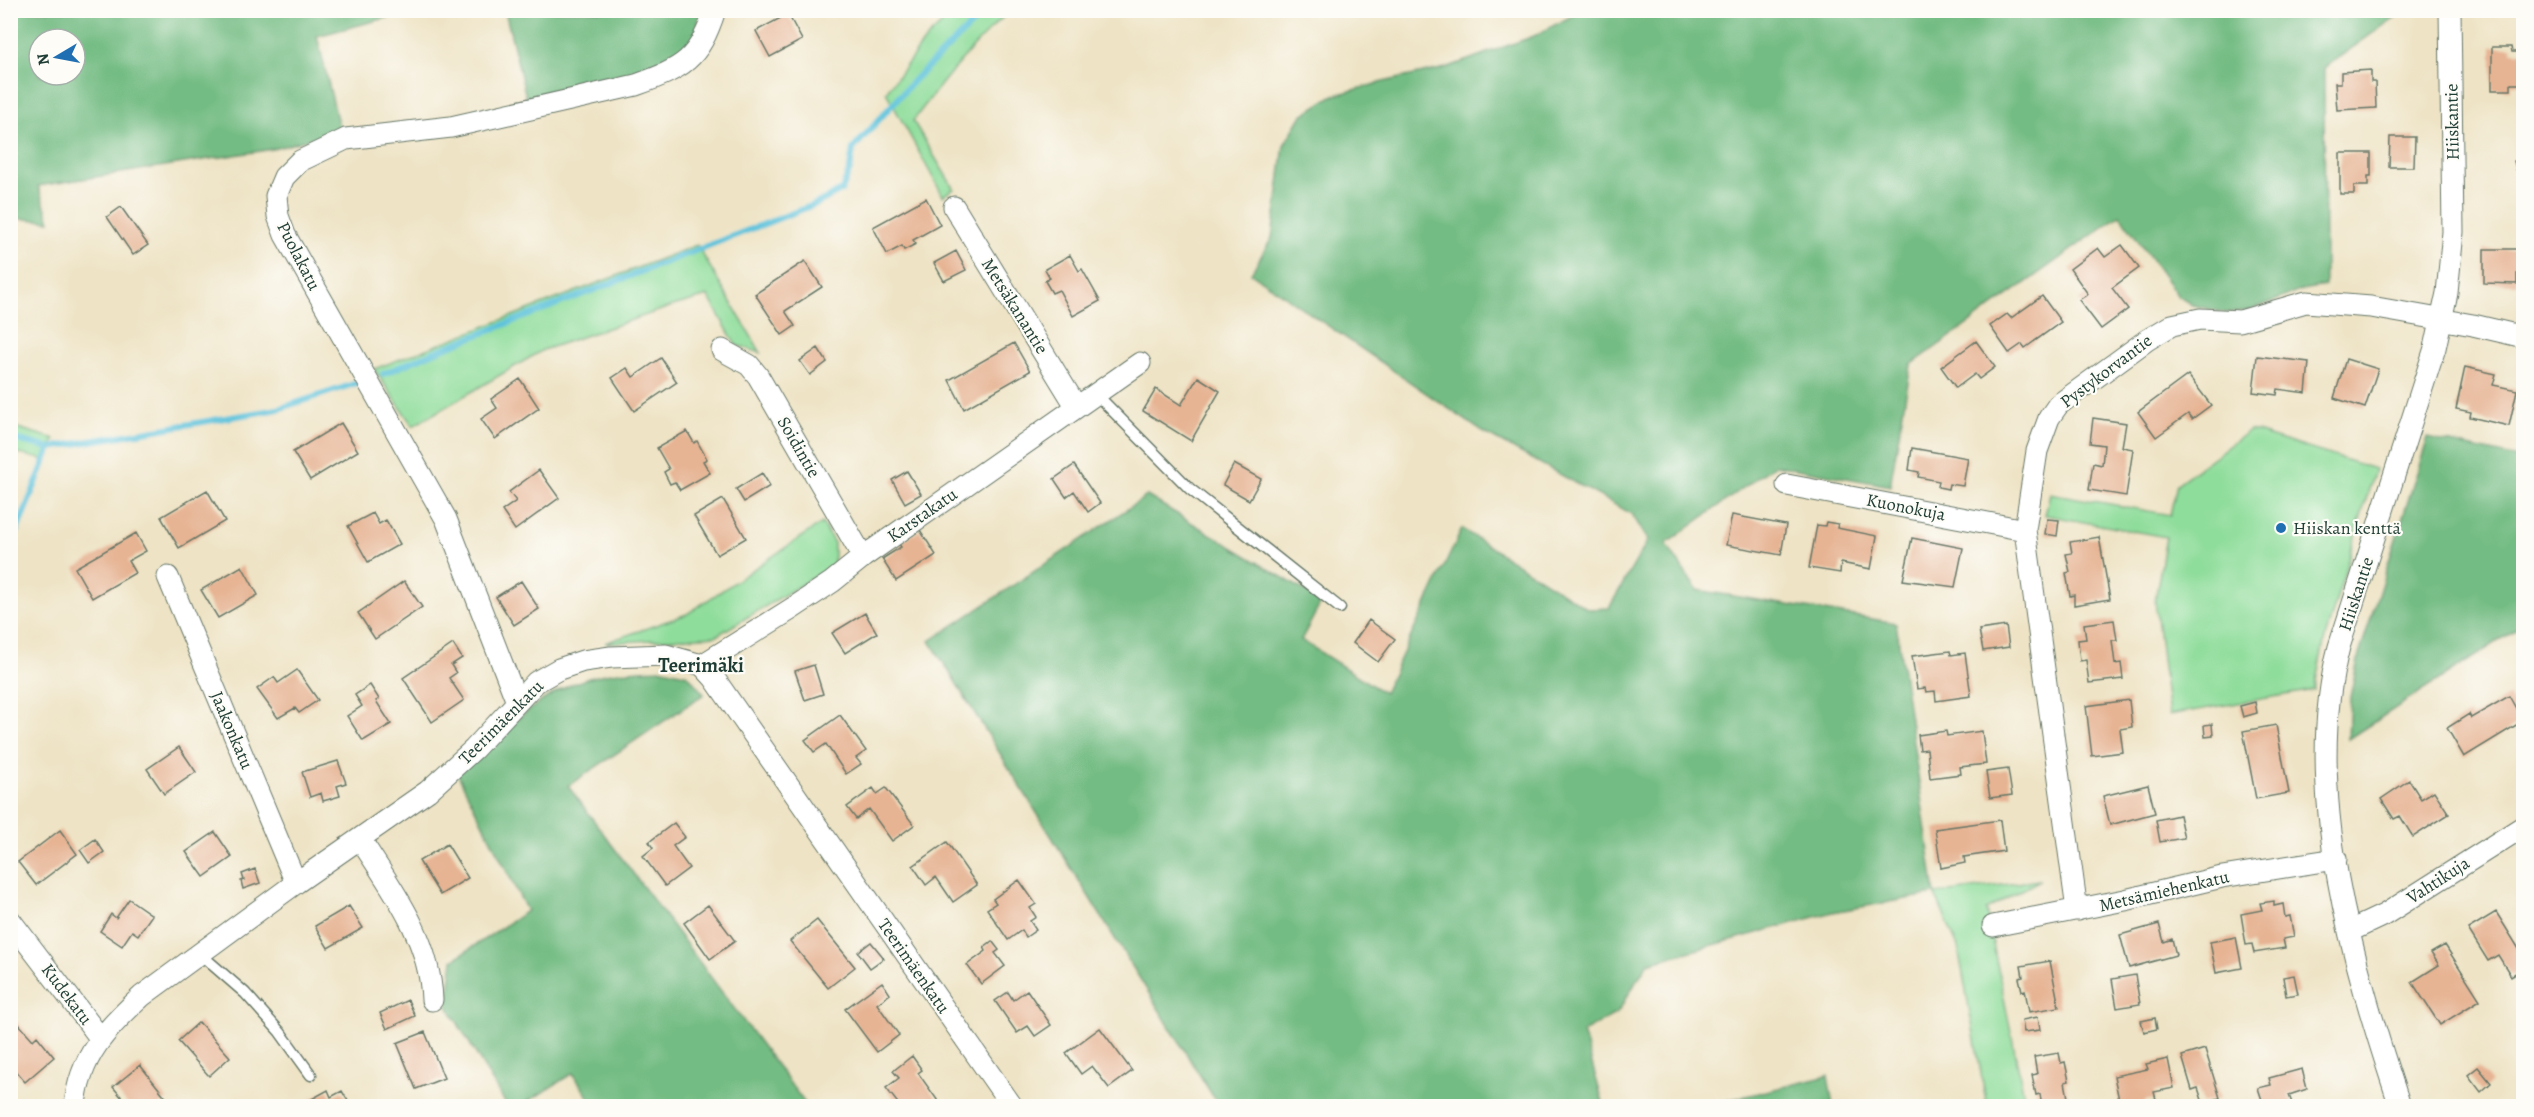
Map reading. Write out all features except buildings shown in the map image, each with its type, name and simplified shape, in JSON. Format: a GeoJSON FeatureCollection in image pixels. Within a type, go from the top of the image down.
{"type":"FeatureCollection","features":[{"type":"Feature","properties":{"kind":"street","name":"Puolakatu"},"geometry":{"type":"LineString","coordinates":[[517,702],[446,519],[285,235],[278,216],[276,196],[284,177],[300,161],[346,139],[451,128],[636,85],[658,77],[680,66],[697,52],[715,10]]}},
{"type":"Feature","properties":{"kind":"street","name":"Hiiskantie"},"geometry":{"type":"LineString","coordinates":[[2400,1107],[2368,1005],[2350,931],[2336,859],[2325,750],[2330,681],[2442,320],[2453,232],[2450,10]]}},
{"type":"Feature","properties":{"kind":"street","name":"Metsäkanantie"},"geometry":{"type":"LineString","coordinates":[[954,207],[1076,406]]}},
{"type":"Feature","properties":{"kind":"street","name":"Pystykorvantie"},"geometry":{"type":"LineString","coordinates":[[2077,910],[2025,530],[2037,451],[2049,418],[2058,405],[2160,331],[2186,321],[2200,319],[2240,321],[2306,302],[2355,304],[2523,337]]}},
{"type":"Feature","properties":{"kind":"street","name":"Soidintie"},"geometry":{"type":"LineString","coordinates":[[722,350],[748,364],[758,376],[863,557]]}},
{"type":"Feature","properties":{"kind":"street","name":"Karstakatu"},"geometry":{"type":"LineString","coordinates":[[702,664],[832,582],[863,557],[1140,363]]}},
{"type":"Feature","properties":{"kind":"street","name":"Kuonokuja"},"geometry":{"type":"LineString","coordinates":[[1787,485],[2025,530]]}},
{"type":"Feature","properties":{"kind":"street","name":"Jaakonkatu"},"geometry":{"type":"LineString","coordinates":[[168,577],[296,883]]}},
{"type":"Feature","properties":{"kind":"street","name":"Teerimäenkatu"},"geometry":{"type":"LineString","coordinates":[[75,1107],[77,1089],[85,1063],[119,1017],[142,996],[198,953],[428,791],[452,771],[536,682],[559,669],[583,661],[611,657],[666,655],[702,664],[714,678],[1012,1107]]}},
{"type":"Feature","properties":{"kind":"street","name":"Vahtikuja"},"geometry":{"type":"LineString","coordinates":[[2350,931],[2384,915],[2523,826]]}},
{"type":"Feature","properties":{"kind":"street"},"geometry":{"type":"LineString","coordinates":[[360,839],[414,927],[428,962],[432,1000]]}},
{"type":"Feature","properties":{"kind":"street","name":"Metsämiehenkatu"},"geometry":{"type":"LineString","coordinates":[[1993,926],[2077,910],[2222,877],[2336,859]]}},
{"type":"Feature","properties":{"kind":"street","name":"Kudekatu"},"geometry":{"type":"LineString","coordinates":[[10,920],[101,1039]]}},
{"type":"Feature","properties":{"kind":"lane"},"geometry":{"type":"LineString","coordinates":[[1096,394],[1190,489],[1340,608]]}},
{"type":"Feature","properties":{"kind":"lane"},"geometry":{"type":"LineString","coordinates":[[198,953],[244,993],[280,1032],[311,1075]]}},
{"type":"Feature","properties":{"kind":"green space"},"geometry":{"type":"Polygon","coordinates":[[[10,11],[413,11],[317,36],[340,131],[273,149],[38,186],[50,221],[11,218],[10,11]]]}},
{"type":"Feature","properties":{"kind":"green space"},"geometry":{"type":"Polygon","coordinates":[[[505,11],[701,11],[695,37],[685,50],[669,61],[618,81],[569,89],[527,101],[505,11]]]}},
{"type":"Feature","properties":{"kind":"green space"},"geometry":{"type":"Polygon","coordinates":[[[956,11],[1010,11],[959,63],[913,121],[954,189],[943,196],[886,92],[926,39],[956,11]]]}},
{"type":"Feature","properties":{"kind":"green space"},"geometry":{"type":"Polygon","coordinates":[[[1581,11],[2404,11],[2324,68],[2325,286],[2302,290],[2251,310],[2226,313],[2192,305],[2178,296],[2120,215],[1911,365],[1890,486],[1775,465],[1666,544],[1697,590],[1896,623],[1935,894],[1833,912],[1648,963],[1617,1013],[1583,1032],[1604,1106],[1219,1106],[930,641],[1147,496],[1322,601],[1301,640],[1384,693],[1462,529],[1588,609],[1609,608],[1648,540],[1632,514],[1483,432],[1251,273],[1272,238],[1284,145],[1302,115],[1332,96],[1446,68],[1534,36],[1581,11]]]}},
{"type":"Feature","properties":{"kind":"green space"},"geometry":{"type":"Polygon","coordinates":[[[697,245],[761,353],[736,345],[708,296],[543,350],[413,426],[374,369],[697,245]]]}},
{"type":"Feature","properties":{"kind":"green space"},"geometry":{"type":"Polygon","coordinates":[[[11,426],[55,439],[45,460],[11,452],[11,426]]]}},
{"type":"Feature","properties":{"kind":"green space"},"geometry":{"type":"Polygon","coordinates":[[[2250,430],[2375,469],[2324,642],[2314,690],[2169,715],[2155,601],[2166,537],[2045,515],[2050,493],[2170,515],[2177,484],[2250,430]]]}},
{"type":"Feature","properties":{"kind":"green space"},"geometry":{"type":"Polygon","coordinates":[[[2428,438],[2523,459],[2523,625],[2348,739],[2350,697],[2359,655],[2428,438]]]}},
{"type":"Feature","properties":{"kind":"green space"},"geometry":{"type":"Polygon","coordinates":[[[822,523],[834,543],[834,565],[716,636],[605,643],[687,614],[822,523]]]}},
{"type":"Feature","properties":{"kind":"green space"},"geometry":{"type":"Polygon","coordinates":[[[664,669],[688,675],[704,694],[568,786],[807,1106],[594,1106],[573,1073],[521,1106],[507,1106],[447,1005],[453,960],[527,911],[457,773],[517,719],[567,686],[605,674],[664,669]]]}},
{"type":"Feature","properties":{"kind":"green space"},"geometry":{"type":"Polygon","coordinates":[[[2040,880],[1986,910],[2026,1106],[1987,1106],[1958,947],[1935,894],[2040,880]]]}},
{"type":"Feature","properties":{"kind":"green space"},"geometry":{"type":"Polygon","coordinates":[[[1828,1076],[1833,1106],[1705,1106],[1828,1076]]]}},
{"type":"Feature","properties":{"kind":"waterway"},"geometry":{"type":"LineString","coordinates":[[383,374],[439,350],[816,204],[842,190],[850,169],[853,149],[915,79],[987,10]]}},
{"type":"Feature","properties":{"kind":"waterway"},"geometry":{"type":"LineString","coordinates":[[10,438],[50,448],[278,409],[360,382]]}},
{"type":"Feature","properties":{"kind":"waterway"},"geometry":{"type":"LineString","coordinates":[[10,548],[50,448]]}},
{"type":"Feature","properties":{"kind":"place","name":"Hiiskan kenttä"},"geometry":{"type":"Point","coordinates":[2281,528]}},
{"type":"Feature","properties":{"kind":"district","name":"Teerimäki"},"geometry":{"type":"Point","coordinates":[701,665]}}]}
